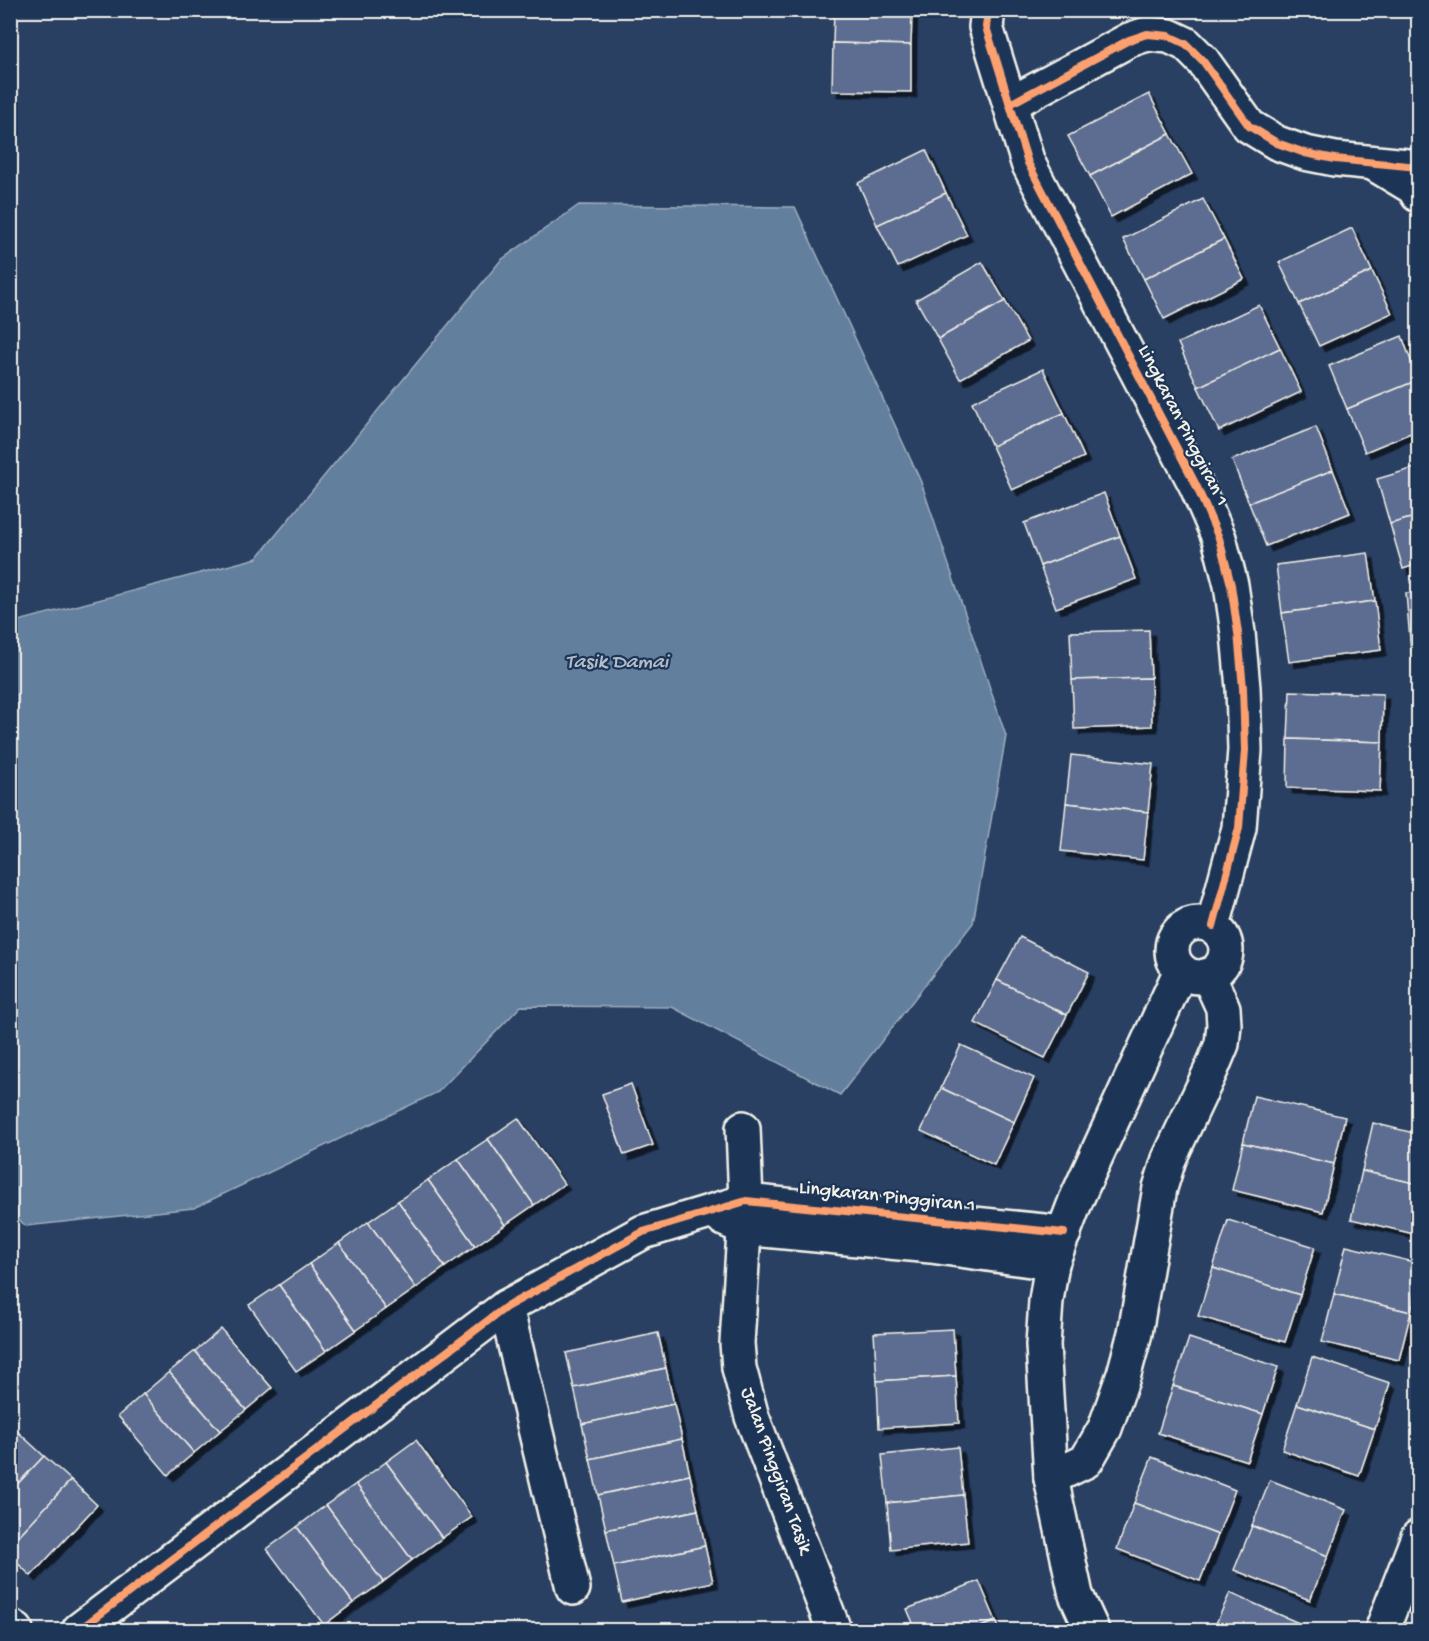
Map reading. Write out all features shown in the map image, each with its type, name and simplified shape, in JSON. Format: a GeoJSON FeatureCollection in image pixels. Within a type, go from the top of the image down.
{"type":"FeatureCollection","features":[{"type":"Feature","properties":{"kind":"street","name":"Lingkaran Pinggiran 1"},"geometry":{"type":"LineString","coordinates":[[988,10],[986,27],[1028,163],[1196,485],[1219,538],[1232,585],[1243,688],[1245,750],[1239,828],[1213,926]]}},
{"type":"Feature","properties":{"kind":"street"},"geometry":{"type":"LineString","coordinates":[[1010,104],[1129,40],[1147,34],[1169,36],[1186,44],[1203,61],[1249,126],[1277,143],[1305,153],[1335,159],[1419,167]]}},
{"type":"Feature","properties":{"kind":"street"},"geometry":{"type":"LineString","coordinates":[[1372,163],[1414,189],[1419,195]]}},
{"type":"Feature","properties":{"kind":"street"},"geometry":{"type":"LineString","coordinates":[[1051,1478],[1086,1461],[1105,1428],[1124,1374],[1135,1333],[1160,1188],[1169,1159],[1222,1044],[1223,1008],[1195,973],[1175,964],[1172,955],[1171,946],[1179,931],[1186,925],[1204,923],[1213,926],[1224,939],[1227,948],[1226,957],[1216,971],[1195,973]]}},
{"type":"Feature","properties":{"kind":"street"},"geometry":{"type":"LineString","coordinates":[[1092,1630],[1076,1595],[1051,1478],[1043,1345],[1046,1301],[1052,1263],[1076,1200],[1195,973]]}},
{"type":"Feature","properties":{"kind":"street","name":"Jalan Pinggiran Tasik"},"geometry":{"type":"LineString","coordinates":[[743,1128],[745,1214],[737,1343],[739,1368],[752,1417],[834,1630]]}},
{"type":"Feature","properties":{"kind":"street","name":"Lingkaran Pinggiran 1"},"geometry":{"type":"LineString","coordinates":[[506,1307],[643,1232],[708,1212],[1064,1233]]}},
{"type":"Feature","properties":{"kind":"street","name":"Lingkaran Pinggiran 1"},"geometry":{"type":"LineString","coordinates":[[745,1214],[931,1246],[1052,1263]]}},
{"type":"Feature","properties":{"kind":"street"},"geometry":{"type":"LineString","coordinates":[[79,1630],[506,1307],[573,1588]]}},
{"type":"Feature","properties":{"kind":"street"},"geometry":{"type":"LineString","coordinates":[[1382,1630],[1419,1537]]}},
{"type":"Feature","properties":{"kind":"street"},"geometry":{"type":"LineString","coordinates":[[10,1626],[16,1630]]}},
{"type":"Feature","properties":{"kind":"water","name":"Tasik Damai"},"geometry":{"type":"Polygon","coordinates":[[[579,205],[795,207],[921,482],[1006,736],[973,923],[840,1095],[672,1007],[521,1006],[438,1092],[194,1208],[26,1226],[10,1212],[11,623],[257,558],[501,260],[579,205]]]}},
{"type":"Feature","properties":{"kind":"building"},"geometry":{"type":"Polygon","coordinates":[[[834,10],[912,10],[911,45],[833,43],[834,10]]]}},
{"type":"Feature","properties":{"kind":"building"},"geometry":{"type":"Polygon","coordinates":[[[833,43],[911,45],[911,92],[832,91],[833,43]]]}},
{"type":"Feature","properties":{"kind":"building"},"geometry":{"type":"Polygon","coordinates":[[[1149,94],[1170,134],[1090,176],[1068,136],[1149,94]]]}},
{"type":"Feature","properties":{"kind":"building"},"geometry":{"type":"Polygon","coordinates":[[[1170,134],[1192,174],[1111,217],[1090,176],[1170,134]]]}},
{"type":"Feature","properties":{"kind":"building"},"geometry":{"type":"Polygon","coordinates":[[[926,150],[946,193],[877,225],[858,183],[926,150]]]}},
{"type":"Feature","properties":{"kind":"building"},"geometry":{"type":"Polygon","coordinates":[[[946,193],[967,235],[898,267],[877,225],[946,193]]]}},
{"type":"Feature","properties":{"kind":"building"},"geometry":{"type":"Polygon","coordinates":[[[1203,199],[1224,239],[1144,279],[1123,239],[1203,199]]]}},
{"type":"Feature","properties":{"kind":"building"},"geometry":{"type":"Polygon","coordinates":[[[1352,228],[1372,271],[1299,304],[1279,262],[1352,228]]]}},
{"type":"Feature","properties":{"kind":"building"},"geometry":{"type":"Polygon","coordinates":[[[1224,239],[1244,279],[1164,319],[1144,279],[1224,239]]]}},
{"type":"Feature","properties":{"kind":"building"},"geometry":{"type":"Polygon","coordinates":[[[982,262],[1005,301],[938,339],[916,300],[982,262]]]}},
{"type":"Feature","properties":{"kind":"building"},"geometry":{"type":"Polygon","coordinates":[[[1372,271],[1392,313],[1319,346],[1299,304],[1372,271]]]}},
{"type":"Feature","properties":{"kind":"building"},"geometry":{"type":"Polygon","coordinates":[[[1005,301],[1028,341],[960,379],[938,339],[1005,301]]]}},
{"type":"Feature","properties":{"kind":"building"},"geometry":{"type":"Polygon","coordinates":[[[1259,305],[1280,348],[1198,387],[1178,343],[1259,305]]]}},
{"type":"Feature","properties":{"kind":"building"},"geometry":{"type":"Polygon","coordinates":[[[1402,336],[1418,380],[1347,409],[1329,366],[1402,336]]]}},
{"type":"Feature","properties":{"kind":"building"},"geometry":{"type":"Polygon","coordinates":[[[1280,348],[1301,392],[1219,431],[1198,387],[1280,348]]]}},
{"type":"Feature","properties":{"kind":"building"},"geometry":{"type":"Polygon","coordinates":[[[1043,369],[1064,413],[992,446],[972,402],[1043,369]]]}},
{"type":"Feature","properties":{"kind":"building"},"geometry":{"type":"Polygon","coordinates":[[[1418,380],[1418,430],[1365,452],[1347,409],[1418,380]]]}},
{"type":"Feature","properties":{"kind":"building"},"geometry":{"type":"Polygon","coordinates":[[[1064,413],[1084,457],[1012,490],[992,446],[1064,413]]]}},
{"type":"Feature","properties":{"kind":"building"},"geometry":{"type":"Polygon","coordinates":[[[1316,427],[1333,470],[1249,503],[1232,460],[1316,427]]]}},
{"type":"Feature","properties":{"kind":"building"},"geometry":{"type":"Polygon","coordinates":[[[1418,467],[1418,516],[1390,524],[1377,479],[1418,467]]]}},
{"type":"Feature","properties":{"kind":"building"},"geometry":{"type":"Polygon","coordinates":[[[1333,470],[1350,513],[1266,546],[1249,503],[1333,470]]]}},
{"type":"Feature","properties":{"kind":"building"},"geometry":{"type":"Polygon","coordinates":[[[1104,493],[1120,536],[1040,566],[1024,523],[1104,493]]]}},
{"type":"Feature","properties":{"kind":"building"},"geometry":{"type":"Polygon","coordinates":[[[1418,516],[1418,564],[1403,569],[1390,524],[1418,516]]]}},
{"type":"Feature","properties":{"kind":"building"},"geometry":{"type":"Polygon","coordinates":[[[1120,536],[1136,579],[1056,608],[1040,566],[1120,536]]]}},
{"type":"Feature","properties":{"kind":"building"},"geometry":{"type":"Polygon","coordinates":[[[1368,553],[1375,601],[1282,613],[1276,565],[1368,553]]]}},
{"type":"Feature","properties":{"kind":"building"},"geometry":{"type":"Polygon","coordinates":[[[1418,592],[1418,639],[1410,640],[1406,593],[1418,592]]]}},
{"type":"Feature","properties":{"kind":"building"},"geometry":{"type":"Polygon","coordinates":[[[1375,601],[1381,650],[1289,662],[1282,613],[1375,601]]]}},
{"type":"Feature","properties":{"kind":"building"},"geometry":{"type":"Polygon","coordinates":[[[1149,630],[1151,678],[1072,680],[1070,632],[1149,630]]]}},
{"type":"Feature","properties":{"kind":"building"},"geometry":{"type":"Polygon","coordinates":[[[1418,639],[1418,687],[1415,687],[1410,640],[1418,639]]]}},
{"type":"Feature","properties":{"kind":"building"},"geometry":{"type":"Polygon","coordinates":[[[1151,678],[1152,726],[1074,729],[1072,680],[1151,678]]]}},
{"type":"Feature","properties":{"kind":"building"},"geometry":{"type":"Polygon","coordinates":[[[1290,691],[1383,694],[1382,742],[1288,739],[1290,691]]]}},
{"type":"Feature","properties":{"kind":"building"},"geometry":{"type":"Polygon","coordinates":[[[1417,713],[1418,713],[1418,760],[1417,713]]]}},
{"type":"Feature","properties":{"kind":"building"},"geometry":{"type":"Polygon","coordinates":[[[1288,739],[1382,742],[1380,791],[1287,788],[1288,739]]]}},
{"type":"Feature","properties":{"kind":"building"},"geometry":{"type":"Polygon","coordinates":[[[1071,755],[1153,764],[1148,812],[1066,803],[1071,755]]]}},
{"type":"Feature","properties":{"kind":"building"},"geometry":{"type":"Polygon","coordinates":[[[1066,803],[1148,812],[1143,860],[1061,851],[1066,803]]]}},
{"type":"Feature","properties":{"kind":"building"},"geometry":{"type":"Polygon","coordinates":[[[1020,937],[1089,972],[1067,1015],[997,980],[1020,937]]]}},
{"type":"Feature","properties":{"kind":"building"},"geometry":{"type":"Polygon","coordinates":[[[997,980],[1067,1015],[1045,1058],[975,1023],[997,980]]]}},
{"type":"Feature","properties":{"kind":"building"},"geometry":{"type":"Polygon","coordinates":[[[961,1045],[1034,1078],[1014,1122],[941,1088],[961,1045]]]}},
{"type":"Feature","properties":{"kind":"building"},"geometry":{"type":"Polygon","coordinates":[[[631,1084],[653,1145],[624,1155],[602,1094],[631,1084]]]}},
{"type":"Feature","properties":{"kind":"building"},"geometry":{"type":"Polygon","coordinates":[[[941,1088],[1014,1122],[994,1165],[921,1131],[941,1088]]]}},
{"type":"Feature","properties":{"kind":"building"},"geometry":{"type":"Polygon","coordinates":[[[1254,1096],[1345,1117],[1334,1164],[1243,1143],[1254,1096]]]}},
{"type":"Feature","properties":{"kind":"building"},"geometry":{"type":"Polygon","coordinates":[[[518,1118],[564,1184],[534,1205],[488,1139],[518,1118]]]}},
{"type":"Feature","properties":{"kind":"building"},"geometry":{"type":"Polygon","coordinates":[[[1373,1123],[1418,1134],[1418,1184],[1362,1171],[1373,1123]]]}},
{"type":"Feature","properties":{"kind":"building"},"geometry":{"type":"Polygon","coordinates":[[[488,1139],[534,1205],[505,1225],[458,1159],[488,1139]]]}},
{"type":"Feature","properties":{"kind":"building"},"geometry":{"type":"Polygon","coordinates":[[[1243,1143],[1334,1164],[1323,1212],[1232,1190],[1243,1143]]]}},
{"type":"Feature","properties":{"kind":"building"},"geometry":{"type":"Polygon","coordinates":[[[458,1159],[505,1225],[475,1246],[428,1180],[458,1159]]]}},
{"type":"Feature","properties":{"kind":"building"},"geometry":{"type":"Polygon","coordinates":[[[1362,1171],[1418,1184],[1418,1235],[1351,1219],[1362,1171]]]}},
{"type":"Feature","properties":{"kind":"building"},"geometry":{"type":"Polygon","coordinates":[[[428,1180],[475,1246],[445,1267],[398,1201],[428,1180]]]}},
{"type":"Feature","properties":{"kind":"building"},"geometry":{"type":"Polygon","coordinates":[[[398,1201],[445,1267],[416,1288],[368,1222],[398,1201]]]}},
{"type":"Feature","properties":{"kind":"building"},"geometry":{"type":"Polygon","coordinates":[[[1228,1220],[1315,1247],[1300,1295],[1213,1268],[1228,1220]]]}},
{"type":"Feature","properties":{"kind":"building"},"geometry":{"type":"Polygon","coordinates":[[[368,1222],[416,1288],[386,1309],[339,1243],[368,1222]]]}},
{"type":"Feature","properties":{"kind":"building"},"geometry":{"type":"Polygon","coordinates":[[[339,1243],[386,1309],[356,1330],[309,1264],[339,1243]]]}},
{"type":"Feature","properties":{"kind":"building"},"geometry":{"type":"Polygon","coordinates":[[[1346,1246],[1418,1263],[1418,1280],[1411,1312],[1334,1294],[1346,1246]]]}},
{"type":"Feature","properties":{"kind":"building"},"geometry":{"type":"Polygon","coordinates":[[[309,1264],[356,1330],[326,1351],[279,1285],[309,1264]]]}},
{"type":"Feature","properties":{"kind":"building"},"geometry":{"type":"Polygon","coordinates":[[[1213,1268],[1300,1295],[1285,1342],[1198,1316],[1213,1268]]]}},
{"type":"Feature","properties":{"kind":"building"},"geometry":{"type":"Polygon","coordinates":[[[279,1285],[326,1351],[296,1371],[249,1305],[279,1285]]]}},
{"type":"Feature","properties":{"kind":"building"},"geometry":{"type":"Polygon","coordinates":[[[1334,1294],[1411,1312],[1399,1360],[1322,1342],[1334,1294]]]}},
{"type":"Feature","properties":{"kind":"building"},"geometry":{"type":"Polygon","coordinates":[[[221,1329],[272,1388],[246,1410],[195,1351],[221,1329]]]}},
{"type":"Feature","properties":{"kind":"building"},"geometry":{"type":"Polygon","coordinates":[[[953,1329],[956,1376],[877,1381],[874,1333],[953,1329]]]}},
{"type":"Feature","properties":{"kind":"building"},"geometry":{"type":"Polygon","coordinates":[[[658,1333],[666,1368],[574,1388],[566,1353],[658,1333]]]}},
{"type":"Feature","properties":{"kind":"building"},"geometry":{"type":"Polygon","coordinates":[[[1189,1338],[1278,1367],[1263,1414],[1173,1386],[1189,1338]]]}},
{"type":"Feature","properties":{"kind":"building"},"geometry":{"type":"Polygon","coordinates":[[[195,1351],[246,1410],[220,1431],[169,1372],[195,1351]]]}},
{"type":"Feature","properties":{"kind":"building"},"geometry":{"type":"Polygon","coordinates":[[[1312,1357],[1390,1383],[1375,1429],[1297,1404],[1312,1357]]]}},
{"type":"Feature","properties":{"kind":"building"},"geometry":{"type":"Polygon","coordinates":[[[666,1368],[674,1404],[582,1424],[574,1388],[666,1368]]]}},
{"type":"Feature","properties":{"kind":"building"},"geometry":{"type":"Polygon","coordinates":[[[169,1372],[220,1431],[194,1453],[143,1394],[169,1372]]]}},
{"type":"Feature","properties":{"kind":"building"},"geometry":{"type":"Polygon","coordinates":[[[956,1376],[959,1423],[879,1428],[877,1381],[956,1376]]]}},
{"type":"Feature","properties":{"kind":"building"},"geometry":{"type":"Polygon","coordinates":[[[1173,1386],[1263,1414],[1247,1461],[1158,1433],[1173,1386]]]}},
{"type":"Feature","properties":{"kind":"building"},"geometry":{"type":"Polygon","coordinates":[[[143,1394],[194,1453],[168,1475],[118,1416],[143,1394]]]}},
{"type":"Feature","properties":{"kind":"building"},"geometry":{"type":"Polygon","coordinates":[[[674,1404],[682,1439],[590,1459],[582,1424],[674,1404]]]}},
{"type":"Feature","properties":{"kind":"building"},"geometry":{"type":"Polygon","coordinates":[[[1297,1404],[1375,1429],[1359,1476],[1282,1450],[1297,1404]]]}},
{"type":"Feature","properties":{"kind":"building"},"geometry":{"type":"Polygon","coordinates":[[[10,1425],[18,1432],[10,1439],[10,1425]]]}},
{"type":"Feature","properties":{"kind":"building"},"geometry":{"type":"Polygon","coordinates":[[[18,1432],[44,1456],[10,1492],[10,1439],[18,1432]]]}},
{"type":"Feature","properties":{"kind":"building"},"geometry":{"type":"Polygon","coordinates":[[[682,1439],[690,1475],[598,1495],[590,1459],[682,1439]]]}},
{"type":"Feature","properties":{"kind":"building"},"geometry":{"type":"Polygon","coordinates":[[[416,1440],[472,1517],[442,1538],[386,1462],[416,1440]]]}},
{"type":"Feature","properties":{"kind":"building"},"geometry":{"type":"Polygon","coordinates":[[[958,1447],[963,1495],[887,1503],[882,1455],[958,1447]]]}},
{"type":"Feature","properties":{"kind":"building"},"geometry":{"type":"Polygon","coordinates":[[[44,1456],[71,1480],[10,1545],[10,1492],[44,1456]]]}},
{"type":"Feature","properties":{"kind":"building"},"geometry":{"type":"Polygon","coordinates":[[[1152,1457],[1235,1490],[1218,1535],[1134,1503],[1152,1457]]]}},
{"type":"Feature","properties":{"kind":"building"},"geometry":{"type":"Polygon","coordinates":[[[386,1462],[442,1538],[412,1560],[356,1484],[386,1462]]]}},
{"type":"Feature","properties":{"kind":"building"},"geometry":{"type":"Polygon","coordinates":[[[690,1475],[698,1510],[606,1530],[598,1495],[690,1475]]]}},
{"type":"Feature","properties":{"kind":"building"},"geometry":{"type":"Polygon","coordinates":[[[71,1480],[97,1505],[31,1576],[10,1556],[10,1545],[71,1480]]]}},
{"type":"Feature","properties":{"kind":"building"},"geometry":{"type":"Polygon","coordinates":[[[1270,1480],[1346,1510],[1328,1556],[1252,1526],[1270,1480]]]}},
{"type":"Feature","properties":{"kind":"building"},"geometry":{"type":"Polygon","coordinates":[[[356,1484],[412,1560],[383,1582],[326,1505],[356,1484]]]}},
{"type":"Feature","properties":{"kind":"building"},"geometry":{"type":"Polygon","coordinates":[[[963,1495],[968,1542],[891,1550],[887,1503],[963,1495]]]}},
{"type":"Feature","properties":{"kind":"building"},"geometry":{"type":"Polygon","coordinates":[[[1134,1503],[1218,1535],[1200,1581],[1117,1549],[1134,1503]]]}},
{"type":"Feature","properties":{"kind":"building"},"geometry":{"type":"Polygon","coordinates":[[[326,1505],[383,1582],[353,1603],[297,1527],[326,1505]]]}},
{"type":"Feature","properties":{"kind":"building"},"geometry":{"type":"Polygon","coordinates":[[[698,1510],[705,1546],[614,1566],[606,1530],[698,1510]]]}},
{"type":"Feature","properties":{"kind":"building"},"geometry":{"type":"Polygon","coordinates":[[[1252,1526],[1328,1556],[1310,1600],[1234,1570],[1252,1526]]]}},
{"type":"Feature","properties":{"kind":"building"},"geometry":{"type":"Polygon","coordinates":[[[297,1527],[353,1603],[324,1625],[267,1549],[297,1527]]]}},
{"type":"Feature","properties":{"kind":"building"},"geometry":{"type":"Polygon","coordinates":[[[705,1546],[713,1582],[622,1602],[614,1566],[705,1546]]]}},
{"type":"Feature","properties":{"kind":"building"},"geometry":{"type":"Polygon","coordinates":[[[979,1581],[996,1621],[973,1630],[916,1630],[907,1609],[979,1581]]]}},
{"type":"Feature","properties":{"kind":"building"},"geometry":{"type":"Polygon","coordinates":[[[1230,1593],[1301,1624],[1299,1630],[1213,1630],[1230,1593]]]}},
{"type":"Feature","properties":{"kind":"building"},"geometry":{"type":"Polygon","coordinates":[[[996,1621],[1000,1630],[973,1630],[996,1621]]]}},
{"type":"Feature","properties":{"kind":"building"},"geometry":{"type":"Polygon","coordinates":[[[192,1624],[198,1630],[185,1630],[192,1624]]]}},
{"type":"Feature","properties":{"kind":"cycle path"},"geometry":{"type":"LineString","coordinates":[[988,10],[986,27],[1028,163],[1196,485],[1219,538],[1231,585],[1243,688],[1245,750],[1239,828],[1213,926]]}},
{"type":"Feature","properties":{"kind":"cycle path"},"geometry":{"type":"LineString","coordinates":[[1010,104],[1129,40],[1147,34],[1169,36],[1186,44],[1203,61],[1249,126],[1277,143],[1305,153],[1335,159],[1418,167]]}},
{"type":"Feature","properties":{"kind":"cycle path"},"geometry":{"type":"LineString","coordinates":[[79,1630],[506,1307],[643,1232],[746,1201],[1064,1233]]}}]}
